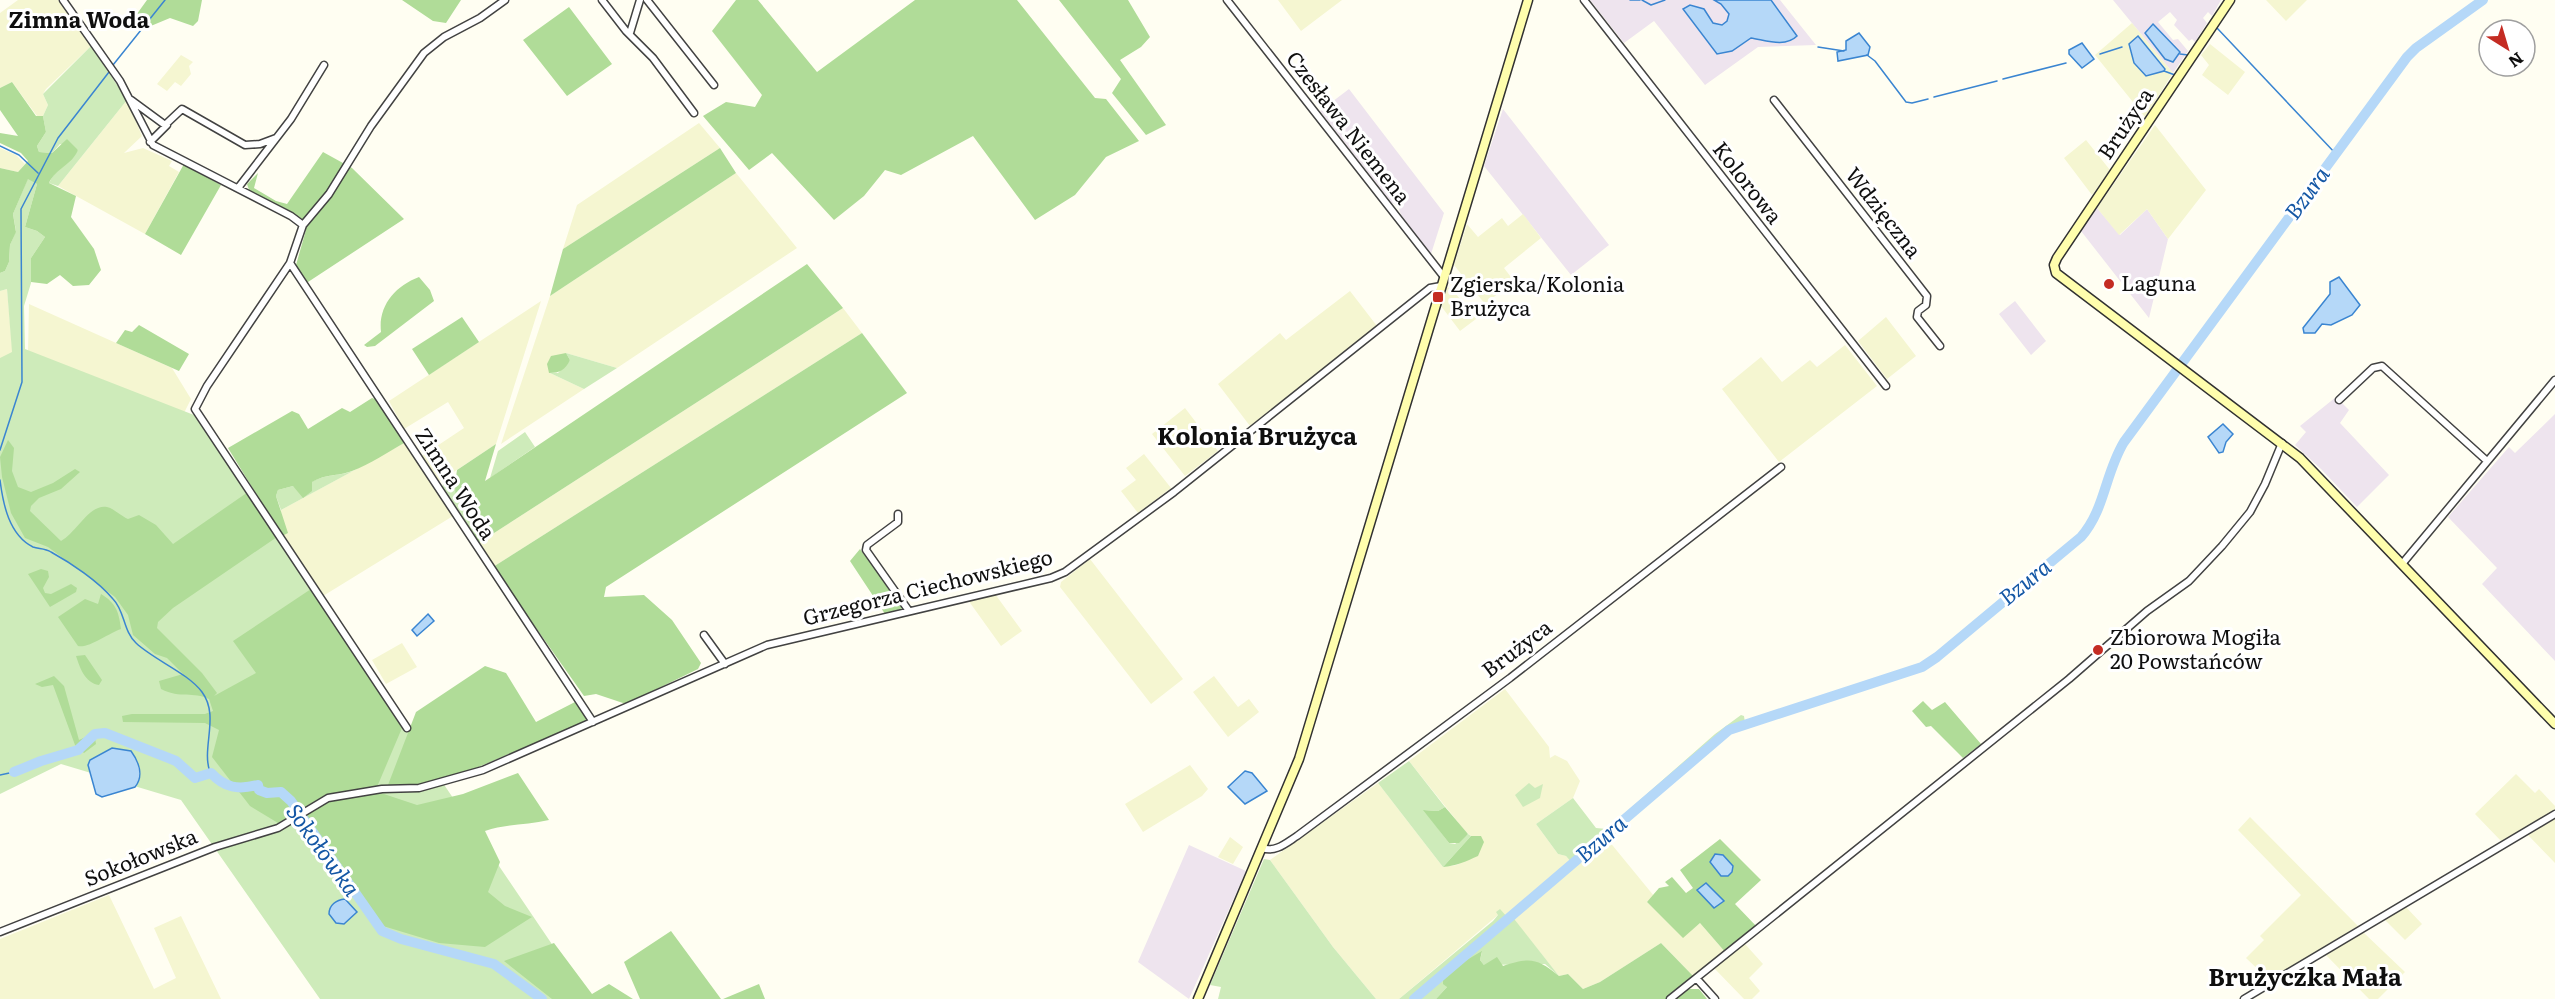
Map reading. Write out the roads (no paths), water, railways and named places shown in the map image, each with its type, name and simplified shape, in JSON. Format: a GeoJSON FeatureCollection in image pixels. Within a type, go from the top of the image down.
{"type":"FeatureCollection","features":[{"type":"Feature","properties":{"kind":"main road"},"geometry":{"type":"LineString","coordinates":[[1198,999],[1266,849],[1299,759],[1528,0]]}},
{"type":"Feature","properties":{"kind":"main road","name":"Brużyca"},"geometry":{"type":"LineString","coordinates":[[2230,0],[2060,254],[2054,268],[2061,279],[2282,443]]}},
{"type":"Feature","properties":{"kind":"main road"},"geometry":{"type":"LineString","coordinates":[[2282,443],[2322,480],[2555,724]]}},
{"type":"Feature","properties":{"kind":"street"},"geometry":{"type":"LineString","coordinates":[[63,0],[115,74],[129,97],[150,142],[165,153],[238,188],[303,225]]}},
{"type":"Feature","properties":{"kind":"street"},"geometry":{"type":"LineString","coordinates":[[407,728],[195,409],[207,386],[290,263],[297,250],[303,225],[329,195],[371,126],[424,53],[444,37],[480,18],[505,0]]}},
{"type":"Feature","properties":{"kind":"street"},"geometry":{"type":"LineString","coordinates":[[602,0],[653,58],[694,113]]}},
{"type":"Feature","properties":{"kind":"street"},"geometry":{"type":"LineString","coordinates":[[630,33],[640,0]]}},
{"type":"Feature","properties":{"kind":"street"},"geometry":{"type":"LineString","coordinates":[[647,0],[714,85]]}},
{"type":"Feature","properties":{"kind":"street","name":"Czesława Niemena"},"geometry":{"type":"LineString","coordinates":[[1227,0],[1443,281]]}},
{"type":"Feature","properties":{"kind":"street","name":"Kolorowa"},"geometry":{"type":"LineString","coordinates":[[1584,0],[1886,386]]}},
{"type":"Feature","properties":{"kind":"street"},"geometry":{"type":"LineString","coordinates":[[238,188],[291,119],[324,65]]}},
{"type":"Feature","properties":{"kind":"street"},"geometry":{"type":"LineString","coordinates":[[129,97],[162,124],[168,124]]}},
{"type":"Feature","properties":{"kind":"street","name":"Wdzięczna"},"geometry":{"type":"LineString","coordinates":[[1774,100],[1927,296],[1926,305],[1916,314],[1940,346]]}},
{"type":"Feature","properties":{"kind":"street"},"geometry":{"type":"LineString","coordinates":[[150,142],[182,109],[245,145],[260,144],[276,138]]}},
{"type":"Feature","properties":{"kind":"street","name":"Zimna Woda"},"geometry":{"type":"LineString","coordinates":[[290,263],[593,722]]}},
{"type":"Feature","properties":{"kind":"street","name":"Grzegorza Ciechowskiego"},"geometry":{"type":"LineString","coordinates":[[593,722],[779,641],[1050,578],[1072,567],[1174,492],[1430,288],[1443,281]]}},
{"type":"Feature","properties":{"kind":"street"},"geometry":{"type":"LineString","coordinates":[[2339,400],[2373,368],[2382,366],[2487,461]]}},
{"type":"Feature","properties":{"kind":"street"},"geometry":{"type":"LineString","coordinates":[[2402,564],[2555,380]]}},
{"type":"Feature","properties":{"kind":"street"},"geometry":{"type":"LineString","coordinates":[[1670,999],[1935,784],[2069,679],[2147,611],[2189,581],[2228,540],[2250,512],[2265,484],[2282,443]]}},
{"type":"Feature","properties":{"kind":"street","name":"Brużyca"},"geometry":{"type":"LineString","coordinates":[[1266,849],[1297,836],[1501,685],[1781,466]]}},
{"type":"Feature","properties":{"kind":"street"},"geometry":{"type":"LineString","coordinates":[[898,514],[900,517],[898,522],[867,545],[866,550],[909,611]]}},
{"type":"Feature","properties":{"kind":"street"},"geometry":{"type":"LineString","coordinates":[[704,635],[724,664]]}},
{"type":"Feature","properties":{"kind":"street","name":"Sokołowska"},"geometry":{"type":"LineString","coordinates":[[0,932],[215,846],[278,828],[328,798],[382,789],[419,788],[483,770],[593,722]]}},
{"type":"Feature","properties":{"kind":"street"},"geometry":{"type":"LineString","coordinates":[[2244,999],[2555,814]]}},
{"type":"Feature","properties":{"kind":"street"},"geometry":{"type":"LineString","coordinates":[[1697,979],[1715,999]]}},
{"type":"Feature","properties":{"kind":"water"},"geometry":{"type":"Polygon","coordinates":[[[1714,0],[1771,0],[1797,36],[1787,42],[1751,38],[1732,51],[1717,54],[1683,9],[1690,5],[1704,9],[1713,23],[1722,25],[1727,21],[1729,14],[1721,4],[1714,0]]]}},
{"type":"Feature","properties":{"kind":"water"},"geometry":{"type":"Polygon","coordinates":[[[2153,24],[2180,52],[2173,62],[2165,59],[2145,33],[2153,24]]]}},
{"type":"Feature","properties":{"kind":"water"},"geometry":{"type":"Polygon","coordinates":[[[1859,33],[1870,47],[1868,55],[1838,61],[1837,52],[1846,50],[1846,41],[1859,33]]]}},
{"type":"Feature","properties":{"kind":"water"},"geometry":{"type":"Polygon","coordinates":[[[2138,36],[2165,69],[2164,71],[2146,76],[2134,63],[2129,44],[2138,36]]]}},
{"type":"Feature","properties":{"kind":"water"},"geometry":{"type":"Polygon","coordinates":[[[2082,43],[2094,59],[2082,68],[2069,54],[2069,50],[2082,43]]]}},
{"type":"Feature","properties":{"kind":"water"},"geometry":{"type":"Polygon","coordinates":[[[2339,277],[2360,305],[2352,315],[2331,325],[2322,324],[2315,333],[2304,333],[2303,328],[2330,294],[2330,282],[2339,277]]]}},
{"type":"Feature","properties":{"kind":"water"},"geometry":{"type":"Polygon","coordinates":[[[2223,424],[2233,434],[2226,442],[2223,452],[2219,453],[2208,437],[2223,424]]]}},
{"type":"Feature","properties":{"kind":"water"},"geometry":{"type":"Polygon","coordinates":[[[428,614],[434,621],[417,636],[412,630],[428,614]]]}},
{"type":"Feature","properties":{"kind":"water"},"geometry":{"type":"Polygon","coordinates":[[[112,748],[131,751],[140,774],[135,787],[102,797],[96,794],[88,765],[90,760],[112,748]]]}},
{"type":"Feature","properties":{"kind":"water"},"geometry":{"type":"Polygon","coordinates":[[[1245,771],[1252,773],[1267,791],[1245,804],[1228,787],[1245,771]]]}},
{"type":"Feature","properties":{"kind":"water"},"geometry":{"type":"Polygon","coordinates":[[[1715,854],[1723,855],[1733,866],[1728,876],[1721,876],[1710,862],[1715,854]]]}},
{"type":"Feature","properties":{"kind":"water"},"geometry":{"type":"Polygon","coordinates":[[[1706,883],[1724,901],[1714,908],[1697,890],[1706,883]]]}},
{"type":"Feature","properties":{"kind":"water"},"geometry":{"type":"Polygon","coordinates":[[[345,899],[357,912],[344,924],[336,923],[329,914],[330,908],[336,902],[345,899]]]}},
{"type":"Feature","properties":{"kind":"waterway","name":"Zimna Woda"},"geometry":{"type":"LineString","coordinates":[[113,65],[165,0]]}},
{"type":"Feature","properties":{"kind":"waterway"},"geometry":{"type":"LineString","coordinates":[[1630,0],[1640,0]]}},
{"type":"Feature","properties":{"kind":"waterway"},"geometry":{"type":"LineString","coordinates":[[1642,0],[1651,5],[1665,0]]}},
{"type":"Feature","properties":{"kind":"waterway","name":"Bzura"},"geometry":{"type":"LineString","coordinates":[[1414,999],[1729,730],[1922,667],[2081,537],[2095,515],[2124,442],[2407,57],[2416,48],[2483,0]]}},
{"type":"Feature","properties":{"kind":"waterway"},"geometry":{"type":"LineString","coordinates":[[2217,28],[2336,154]]}},
{"type":"Feature","properties":{"kind":"waterway"},"geometry":{"type":"LineString","coordinates":[[1818,47],[1844,51]]}},
{"type":"Feature","properties":{"kind":"waterway"},"geometry":{"type":"LineString","coordinates":[[2100,54],[2122,47]]}},
{"type":"Feature","properties":{"kind":"waterway"},"geometry":{"type":"LineString","coordinates":[[2164,71],[2175,75],[2190,53]]}},
{"type":"Feature","properties":{"kind":"waterway"},"geometry":{"type":"LineString","coordinates":[[2180,54],[2188,55]]}},
{"type":"Feature","properties":{"kind":"waterway"},"geometry":{"type":"LineString","coordinates":[[1867,55],[1875,61],[1906,102],[1912,103],[1928,99]]}},
{"type":"Feature","properties":{"kind":"waterway"},"geometry":{"type":"LineString","coordinates":[[2003,79],[2066,63]]}},
{"type":"Feature","properties":{"kind":"waterway","name":"Zimna Woda"},"geometry":{"type":"LineString","coordinates":[[0,450],[22,382],[21,209],[58,138],[109,72]]}},
{"type":"Feature","properties":{"kind":"waterway"},"geometry":{"type":"LineString","coordinates":[[1934,97],[1997,81]]}},
{"type":"Feature","properties":{"kind":"waterway"},"geometry":{"type":"LineString","coordinates":[[0,146],[19,155],[38,173]]}},
{"type":"Feature","properties":{"kind":"waterway","name":"Zimna Woda"},"geometry":{"type":"LineString","coordinates":[[0,480],[5,509],[18,535],[33,547],[49,551],[67,561],[100,586],[117,604],[129,633],[136,643],[188,679],[202,692],[210,711],[207,753],[210,772]]}},
{"type":"Feature","properties":{"kind":"waterway","name":"Sokołówka"},"geometry":{"type":"LineString","coordinates":[[14,772],[78,750],[95,734],[105,733],[176,761],[195,778],[211,773],[227,785],[244,787],[258,785],[259,790],[267,793],[281,792],[291,801],[382,931],[401,939],[494,964],[542,999]]}},
{"type":"Feature","properties":{"kind":"waterway","name":"Sokołówka"},"geometry":{"type":"LineString","coordinates":[[0,775],[14,772]]}},
{"type":"Feature","properties":{"kind":"place","name":"Laguna"},"geometry":{"type":"Point","coordinates":[2109,284]}},
{"type":"Feature","properties":{"kind":"place","name":"Zgierska/Kolonia Brużyca"},"geometry":{"type":"Point","coordinates":[1438,297]}},
{"type":"Feature","properties":{"kind":"place","name":"Zbiorowa Mogiła 20 Powstańców"},"geometry":{"type":"Point","coordinates":[2098,650]}},
{"type":"Feature","properties":{"kind":"district","name":"Zimna Woda"},"geometry":{"type":"Point","coordinates":[79,20]}},
{"type":"Feature","properties":{"kind":"district","name":"Kolonia Brużyca"},"geometry":{"type":"Point","coordinates":[1257,437]}},
{"type":"Feature","properties":{"kind":"district","name":"Brużyczka Mała"},"geometry":{"type":"Point","coordinates":[2305,978]}}]}
